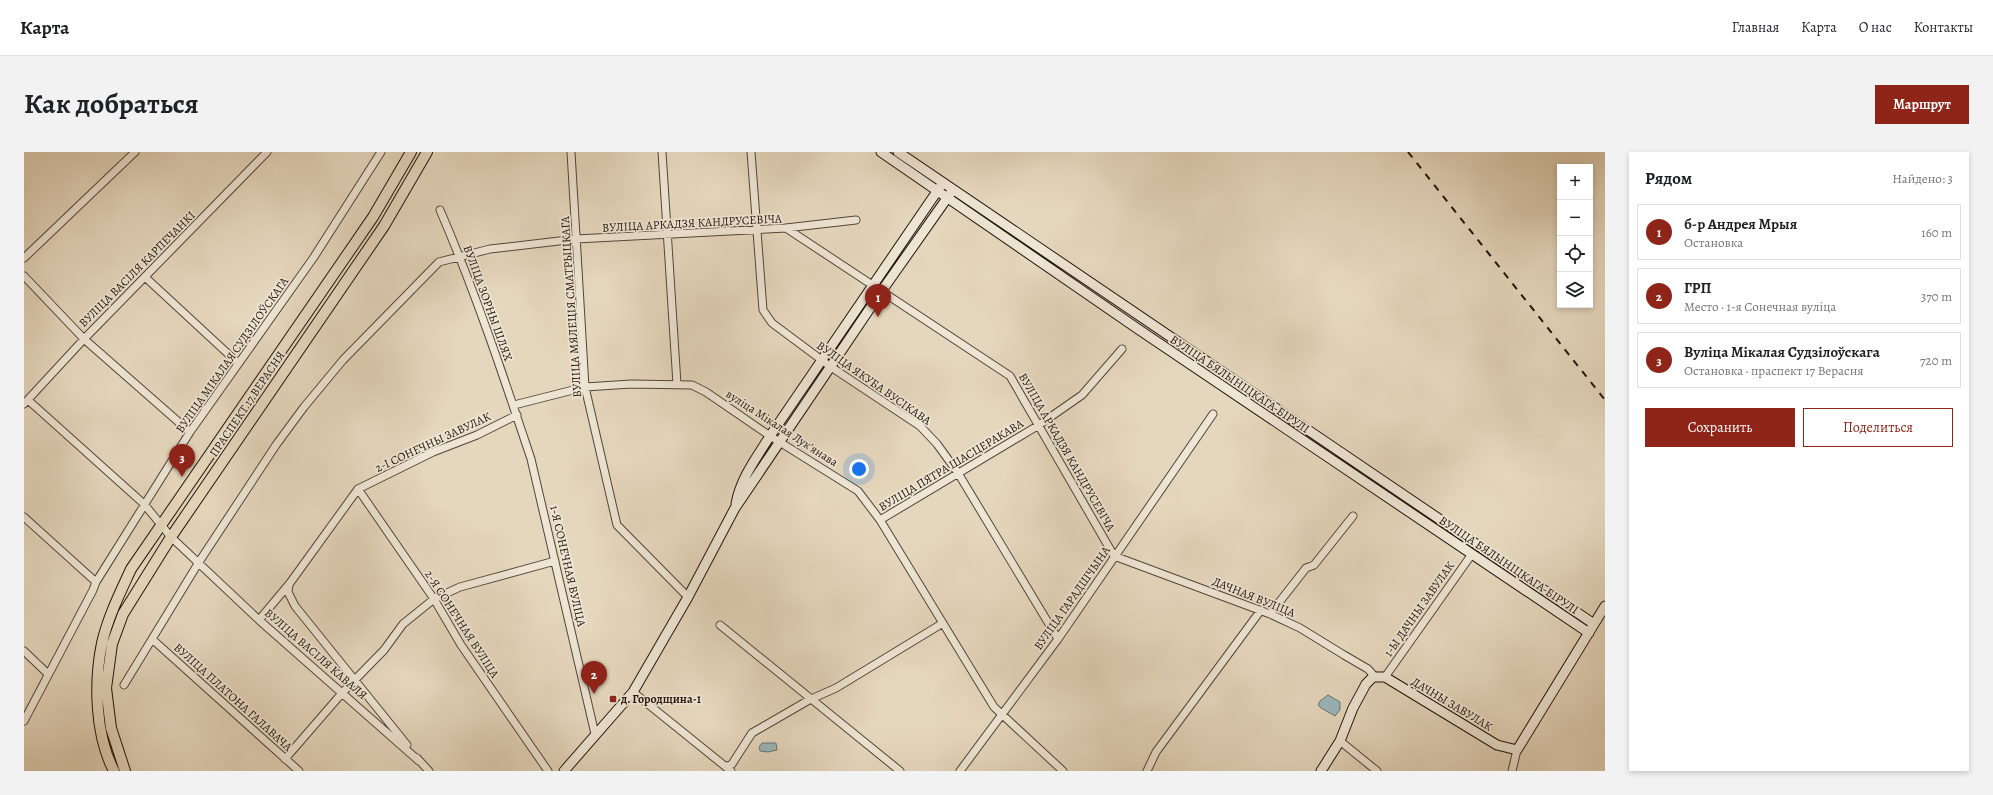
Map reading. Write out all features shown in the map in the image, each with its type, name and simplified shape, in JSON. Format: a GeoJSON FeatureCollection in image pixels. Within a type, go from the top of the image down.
{"type":"FeatureCollection","features":[{"type":"Feature","properties":{"kind":"main road","name":"ПРАСПЕКТ 17 ВЕРАСНЯ"},"geometry":{"type":"LineString","coordinates":[[114,771],[100,727],[97,686],[102,644],[113,609],[131,569],[373,217],[411,152]]}},
{"type":"Feature","properties":{"kind":"main road","name":"ПРАСПЕКТ 17 ВЕРАСНЯ"},"geometry":{"type":"LineString","coordinates":[[126,771],[110,728],[106,688],[112,644],[123,614],[171,537],[384,226],[427,152]]}},
{"type":"Feature","properties":{"kind":"main road","name":"ВУЛІЦА БЯЛЫНІЦКАГА-БІРУЛІ"},"geometry":{"type":"LineString","coordinates":[[881,152],[1138,330],[1589,633]]}},
{"type":"Feature","properties":{"kind":"main road","name":"ВУЛІЦА БЯЛЫНІЦКАГА-БІРУЛІ"},"geometry":{"type":"LineString","coordinates":[[898,152],[1594,624]]}},
{"type":"Feature","properties":{"kind":"main road"},"geometry":{"type":"LineString","coordinates":[[735,508],[738,492],[744,478],[770,436],[943,182]]}},
{"type":"Feature","properties":{"kind":"main road"},"geometry":{"type":"LineString","coordinates":[[564,771],[633,692],[688,597],[735,508],[881,292],[953,190]]}},
{"type":"Feature","properties":{"kind":"main road"},"geometry":{"type":"LineString","coordinates":[[1517,750],[1605,606]]}},
{"type":"Feature","properties":{"kind":"main road"},"geometry":{"type":"LineString","coordinates":[[1321,771],[1340,741],[1357,698],[1367,682],[1375,677],[1385,677]]}},
{"type":"Feature","properties":{"kind":"main road","name":"ДАЧНЫ ЗАВУЛАК"},"geometry":{"type":"LineString","coordinates":[[1385,677],[1496,745],[1517,750]]}},
{"type":"Feature","properties":{"kind":"street"},"geometry":{"type":"LineString","coordinates":[[24,258],[135,152]]}},
{"type":"Feature","properties":{"kind":"street","name":"ВУЛІЦА ВАСІЛЯ КАРПЕЧАНКІ"},"geometry":{"type":"LineString","coordinates":[[26,402],[84,339],[267,152]]}},
{"type":"Feature","properties":{"kind":"street","name":"ВУЛІЦА МІКАЛАЯ СУДЗІЛОЎСКАГА"},"geometry":{"type":"LineString","coordinates":[[24,721],[96,582],[144,504],[190,432],[314,257],[382,152]]}},
{"type":"Feature","properties":{"kind":"street","name":"ВУЛІЦА МЯЛЕЦІЯ СМАТРЫЦКАГА"},"geometry":{"type":"LineString","coordinates":[[571,152],[585,387],[616,525],[688,597]]}},
{"type":"Feature","properties":{"kind":"street"},"geometry":{"type":"LineString","coordinates":[[662,152],[677,384]]}},
{"type":"Feature","properties":{"kind":"street","name":"ВУЛІЦА ЯКУБА ВУСІКАВА"},"geometry":{"type":"LineString","coordinates":[[751,152],[763,310],[772,323],[822,361],[920,426],[958,473],[1058,639]]}},
{"type":"Feature","properties":{"kind":"street","name":"ВУЛІЦА ЗОРНЫ ШЛЯХ"},"geometry":{"type":"LineString","coordinates":[[440,210],[460,256],[514,405]]}},
{"type":"Feature","properties":{"kind":"street"},"geometry":{"type":"LineString","coordinates":[[786,228],[856,220]]}},
{"type":"Feature","properties":{"kind":"street","name":"ВУЛІЦА АРКАДЗЯ КАНДРУСЕВІЧА"},"geometry":{"type":"LineString","coordinates":[[460,256],[490,249],[576,239],[786,228],[1010,376],[1114,556]]}},
{"type":"Feature","properties":{"kind":"street"},"geometry":{"type":"LineString","coordinates":[[124,685],[199,562],[276,445],[304,407],[343,360],[439,262],[460,256]]}},
{"type":"Feature","properties":{"kind":"street"},"geometry":{"type":"LineString","coordinates":[[24,276],[84,339],[190,432]]}},
{"type":"Feature","properties":{"kind":"street"},"geometry":{"type":"LineString","coordinates":[[145,277],[238,363]]}},
{"type":"Feature","properties":{"kind":"street","name":"ВУЛІЦА ПЯТРА ШАСЦЕРАКАВА"},"geometry":{"type":"LineString","coordinates":[[880,520],[1039,425],[1082,395],[1122,350]]}},
{"type":"Feature","properties":{"kind":"street","name":"вуліца Мікалая Лукʼянава"},"geometry":{"type":"LineString","coordinates":[[514,405],[585,387],[631,384],[692,385],[706,392],[770,436],[858,491],[880,520],[994,707],[1063,771]]}},
{"type":"Feature","properties":{"kind":"street","name":"ВУЛІЦА ВАСІЛЯ КАВАЛЯ"},"geometry":{"type":"LineString","coordinates":[[26,402],[144,504],[171,537],[259,620],[420,761]]}},
{"type":"Feature","properties":{"kind":"street","name":"1-Я СОНЕЧНАЯ ВУЛІЦА"},"geometry":{"type":"LineString","coordinates":[[514,405],[538,486],[595,734]]}},
{"type":"Feature","properties":{"kind":"street","name":"ВУЛІЦА ГАРАДШЧЫНА"},"geometry":{"type":"LineString","coordinates":[[960,771],[1058,639],[1213,414]]}},
{"type":"Feature","properties":{"kind":"street","name":"2-І СОНЕЧНЫ ЗАВУЛАК"},"geometry":{"type":"LineString","coordinates":[[358,489],[433,452],[477,435],[517,415]]}},
{"type":"Feature","properties":{"kind":"street"},"geometry":{"type":"LineString","coordinates":[[259,620],[290,583],[358,489]]}},
{"type":"Feature","properties":{"kind":"street","name":"2-Я СОНЕЧНАЯ ВУЛІЦА"},"geometry":{"type":"LineString","coordinates":[[358,489],[434,599],[462,645],[548,771]]}},
{"type":"Feature","properties":{"kind":"street"},"geometry":{"type":"LineString","coordinates":[[1270,614],[1306,568],[1314,565],[1353,516]]}},
{"type":"Feature","properties":{"kind":"street"},"geometry":{"type":"LineString","coordinates":[[24,517],[96,582]]}},
{"type":"Feature","properties":{"kind":"street","name":"1-Ы ДАЧНЫ ЗАВУЛАК"},"geometry":{"type":"LineString","coordinates":[[1385,677],[1472,554]]}},
{"type":"Feature","properties":{"kind":"street","name":"ДАЧНАЯ ВУЛІЦА"},"geometry":{"type":"LineString","coordinates":[[1114,556],[1270,614],[1300,628],[1368,669],[1375,677]]}},
{"type":"Feature","properties":{"kind":"street"},"geometry":{"type":"LineString","coordinates":[[285,759],[343,692],[380,654],[408,620],[434,599],[460,588],[555,561]]}},
{"type":"Feature","properties":{"kind":"street"},"geometry":{"type":"LineString","coordinates":[[290,583],[288,592],[295,606],[429,771]]}},
{"type":"Feature","properties":{"kind":"street"},"geometry":{"type":"LineString","coordinates":[[1147,771],[1156,752],[1261,610]]}},
{"type":"Feature","properties":{"kind":"street"},"geometry":{"type":"LineString","coordinates":[[633,692],[728,769],[752,733],[810,700],[836,688],[943,623]]}},
{"type":"Feature","properties":{"kind":"street"},"geometry":{"type":"LineString","coordinates":[[720,625],[810,700],[900,771]]}},
{"type":"Feature","properties":{"kind":"street","name":"ВУЛІЦА ПЛАТОНА ГАЛАВАЧА"},"geometry":{"type":"LineString","coordinates":[[152,639],[299,771]]}},
{"type":"Feature","properties":{"kind":"street"},"geometry":{"type":"LineString","coordinates":[[24,651],[48,674]]}},
{"type":"Feature","properties":{"kind":"street"},"geometry":{"type":"LineString","coordinates":[[1340,741],[1377,771]]}},
{"type":"Feature","properties":{"kind":"street"},"geometry":{"type":"LineString","coordinates":[[1512,771],[1517,750]]}},
{"type":"Feature","properties":{"kind":"water"},"geometry":{"type":"Polygon","coordinates":[[[1328,695],[1340,702],[1340,710],[1335,716],[1318,705],[1320,701],[1328,695]]]}},
{"type":"Feature","properties":{"kind":"water"},"geometry":{"type":"Polygon","coordinates":[[[762,743],[776,743],[777,750],[768,752],[760,751],[759,747],[762,743]]]}},
{"type":"Feature","properties":{"kind":"railway"},"geometry":{"type":"LineString","coordinates":[[1408,152],[1605,400]]}},
{"type":"Feature","properties":{"kind":"place","name":"б-р Андрея Мрыя"},"geometry":{"type":"Point","coordinates":[878,317]}},
{"type":"Feature","properties":{"kind":"place","name":"Вуліца Мікалая Судзілоўскага"},"geometry":{"type":"Point","coordinates":[182,477]}},
{"type":"Feature","properties":{"kind":"place","name":"ГРП"},"geometry":{"type":"Point","coordinates":[594,694]}},
{"type":"Feature","properties":{"kind":"place","name":"д. Городщина-1"},"geometry":{"type":"Point","coordinates":[613,699]}}]}
